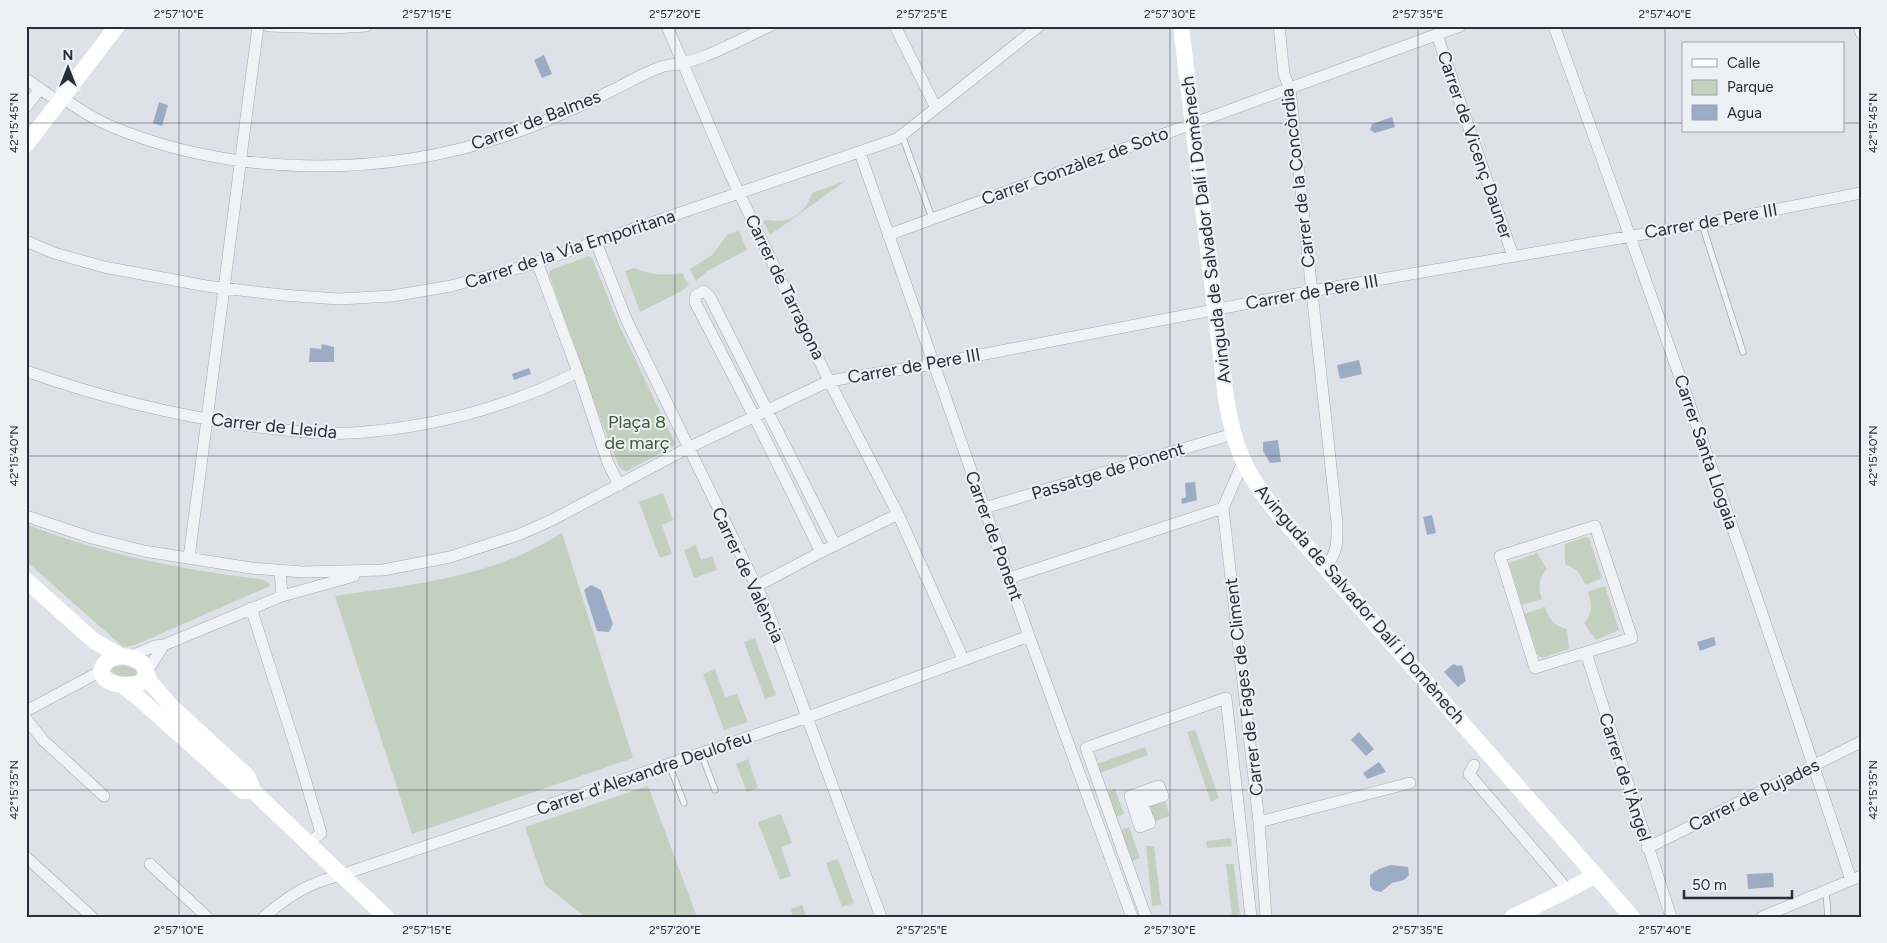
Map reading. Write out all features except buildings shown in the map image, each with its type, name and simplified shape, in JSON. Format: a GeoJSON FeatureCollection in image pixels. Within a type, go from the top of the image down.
{"type":"FeatureCollection","features":[{"type":"Feature","properties":{"kind":"main road"},"geometry":{"type":"LineString","coordinates":[[26,145],[116,26]]}},
{"type":"Feature","properties":{"kind":"main road","name":"Avinguda de Salvador Dalí i Domènech"},"geometry":{"type":"LineString","coordinates":[[1182,26],[1224,383],[1233,434],[1243,462],[1264,496],[1632,917]]}},
{"type":"Feature","properties":{"kind":"main road"},"geometry":{"type":"LineString","coordinates":[[26,580],[94,641],[125,657],[140,662],[179,714],[248,777],[253,791],[386,917]]}},
{"type":"Feature","properties":{"kind":"main road"},"geometry":{"type":"LineString","coordinates":[[94,641],[108,676],[141,700],[243,791],[253,791]]}},
{"type":"Feature","properties":{"kind":"main road"},"geometry":{"type":"LineString","coordinates":[[108,676],[110,659],[125,657]]}},
{"type":"Feature","properties":{"kind":"main road"},"geometry":{"type":"LineString","coordinates":[[108,676],[140,682],[147,673]]}},
{"type":"Feature","properties":{"kind":"main road"},"geometry":{"type":"LineString","coordinates":[[1513,917],[1596,875]]}},
{"type":"Feature","properties":{"kind":"street"},"geometry":{"type":"LineString","coordinates":[[189,558],[258,26]]}},
{"type":"Feature","properties":{"kind":"street"},"geometry":{"type":"LineString","coordinates":[[268,26],[334,28],[366,26]]}},
{"type":"Feature","properties":{"kind":"street","name":"Carrer de Tarragona"},"geometry":{"type":"LineString","coordinates":[[666,26],[730,174],[829,381],[898,514],[963,659]]}},
{"type":"Feature","properties":{"kind":"street","name":"Carrer de Balmes"},"geometry":{"type":"LineString","coordinates":[[26,79],[40,89],[107,124],[141,137],[188,151],[291,166],[345,166],[394,161],[463,149],[506,136],[597,98],[662,66],[682,63],[704,56],[770,26]]}},
{"type":"Feature","properties":{"kind":"street"},"geometry":{"type":"LineString","coordinates":[[895,26],[936,108]]}},
{"type":"Feature","properties":{"kind":"street","name":"Carrer de la Via Emporitana"},"geometry":{"type":"LineString","coordinates":[[26,241],[54,252],[104,267],[223,288],[282,295],[340,299],[392,296],[452,286],[537,262],[897,140],[1039,26]]}},
{"type":"Feature","properties":{"kind":"street","name":"Carrer de la Concòrdia"},"geometry":{"type":"LineString","coordinates":[[1279,26],[1284,74],[1290,89],[1337,523],[1338,543],[1335,554],[1326,567]]}},
{"type":"Feature","properties":{"kind":"street","name":"Carrer Gonzàlez de Soto"},"geometry":{"type":"LineString","coordinates":[[888,234],[1460,26]]}},
{"type":"Feature","properties":{"kind":"street","name":"Carrer Santa Llogaia"},"geometry":{"type":"LineString","coordinates":[[1554,26],[1630,236],[1814,765],[1856,878]]}},
{"type":"Feature","properties":{"kind":"street"},"geometry":{"type":"LineString","coordinates":[[1859,26],[1861,33]]}},
{"type":"Feature","properties":{"kind":"street","name":"Carrer de Vicenç Dauner"},"geometry":{"type":"LineString","coordinates":[[1437,34],[1513,256]]}},
{"type":"Feature","properties":{"kind":"street"},"geometry":{"type":"LineString","coordinates":[[26,107],[40,89]]}},
{"type":"Feature","properties":{"kind":"street","name":"Carrer de Ponent"},"geometry":{"type":"LineString","coordinates":[[860,153],[1029,636],[1132,917]]}},
{"type":"Feature","properties":{"kind":"street","name":"Carrer de Pere III"},"geometry":{"type":"LineString","coordinates":[[383,570],[450,557],[518,535],[552,520],[688,448],[829,381],[933,364],[1312,291],[1702,224],[1861,194]]}},
{"type":"Feature","properties":{"kind":"street","name":"Carrer de València"},"geometry":{"type":"LineString","coordinates":[[596,242],[627,322],[766,606],[881,917]]}},
{"type":"Feature","properties":{"kind":"street"},"geometry":{"type":"LineString","coordinates":[[537,262],[578,372],[608,463],[619,485]]}},
{"type":"Feature","properties":{"kind":"street"},"geometry":{"type":"LineString","coordinates":[[821,552],[695,302],[696,295],[704,291],[710,297],[835,545]]}},
{"type":"Feature","properties":{"kind":"street","name":"Carrer de Lleida"},"geometry":{"type":"LineString","coordinates":[[26,371],[109,398],[207,420],[285,431],[351,433],[424,424],[494,407],[578,372]]}},
{"type":"Feature","properties":{"kind":"street","name":"Passatge de Ponent"},"geometry":{"type":"LineString","coordinates":[[984,508],[1233,434]]}},
{"type":"Feature","properties":{"kind":"street"},"geometry":{"type":"LineString","coordinates":[[1009,578],[1223,508],[1243,462]]}},
{"type":"Feature","properties":{"kind":"street","name":"Carrer de Fages de Climent"},"geometry":{"type":"LineString","coordinates":[[1223,508],[1259,822],[1266,917]]}},
{"type":"Feature","properties":{"kind":"street"},"geometry":{"type":"LineString","coordinates":[[757,586],[898,514]]}},
{"type":"Feature","properties":{"kind":"street"},"geometry":{"type":"LineString","coordinates":[[26,516],[92,538],[144,551],[189,558],[280,571],[383,570]]}},
{"type":"Feature","properties":{"kind":"street"},"geometry":{"type":"LineString","coordinates":[[1595,526],[1632,638],[1586,653],[1535,668],[1500,556],[1595,526]]}},
{"type":"Feature","properties":{"kind":"street"},"geometry":{"type":"LineString","coordinates":[[125,657],[164,645],[282,596],[332,581],[383,570]]}},
{"type":"Feature","properties":{"kind":"street"},"geometry":{"type":"LineString","coordinates":[[280,571],[282,596]]}},
{"type":"Feature","properties":{"kind":"street"},"geometry":{"type":"LineString","coordinates":[[251,608],[321,833],[308,844]]}},
{"type":"Feature","properties":{"kind":"street","name":"Carrer d'Alexandre Deulofeu"},"geometry":{"type":"LineString","coordinates":[[264,917],[283,900],[302,888],[325,879],[808,717],[1029,636]]}},
{"type":"Feature","properties":{"kind":"street"},"geometry":{"type":"LineString","coordinates":[[147,673],[164,645]]}},
{"type":"Feature","properties":{"kind":"street","name":"Carrer de l'Àngel"},"geometry":{"type":"LineString","coordinates":[[1586,653],[1647,848],[1671,917]]}},
{"type":"Feature","properties":{"kind":"street"},"geometry":{"type":"LineString","coordinates":[[26,711],[82,681],[108,676]]}},
{"type":"Feature","properties":{"kind":"street"},"geometry":{"type":"LineString","coordinates":[[1146,917],[1086,748],[1226,698],[1251,917]]}},
{"type":"Feature","properties":{"kind":"street"},"geometry":{"type":"LineString","coordinates":[[26,719],[44,741],[104,796]]}},
{"type":"Feature","properties":{"kind":"street","name":"Carrer de Pujades"},"geometry":{"type":"LineString","coordinates":[[1647,848],[1861,742]]}},
{"type":"Feature","properties":{"kind":"street"},"geometry":{"type":"LineString","coordinates":[[1474,765],[1469,774],[1568,890]]}},
{"type":"Feature","properties":{"kind":"street"},"geometry":{"type":"LineString","coordinates":[[1259,822],[1410,783]]}},
{"type":"Feature","properties":{"kind":"street"},"geometry":{"type":"LineString","coordinates":[[26,857],[92,917]]}},
{"type":"Feature","properties":{"kind":"street"},"geometry":{"type":"LineString","coordinates":[[150,864],[207,917]]}},
{"type":"Feature","properties":{"kind":"street"},"geometry":{"type":"LineString","coordinates":[[1762,917],[1856,878]]}},
{"type":"Feature","properties":{"kind":"street"},"geometry":{"type":"LineString","coordinates":[[1662,917],[1666,902]]}},
{"type":"Feature","properties":{"kind":"lane"},"geometry":{"type":"LineString","coordinates":[[902,135],[932,218]]}},
{"type":"Feature","properties":{"kind":"lane"},"geometry":{"type":"LineString","coordinates":[[1702,224],[1743,352]]}},
{"type":"Feature","properties":{"kind":"lane"},"geometry":{"type":"LineString","coordinates":[[701,753],[715,790]]}},
{"type":"Feature","properties":{"kind":"lane"},"geometry":{"type":"LineString","coordinates":[[669,764],[684,803]]}},
{"type":"Feature","properties":{"kind":"lane"},"geometry":{"type":"LineString","coordinates":[[1826,891],[1828,917]]}},
{"type":"Feature","properties":{"kind":"green space"},"geometry":{"type":"Polygon","coordinates":[[[845,181],[770,235],[763,221],[779,221],[796,216],[808,204],[812,193],[845,181]]]}},
{"type":"Feature","properties":{"kind":"green space"},"geometry":{"type":"Polygon","coordinates":[[[739,231],[747,250],[707,271],[696,281],[690,269],[712,255],[727,235],[739,231]]]}},
{"type":"Feature","properties":{"kind":"green space","name":"Plaça 8 de març"},"geometry":{"type":"Polygon","coordinates":[[[589,256],[592,258],[619,325],[675,443],[674,446],[627,471],[622,470],[619,466],[594,402],[549,274],[551,270],[589,256]]]}},
{"type":"Feature","properties":{"kind":"green space"},"geometry":{"type":"Polygon","coordinates":[[[634,268],[657,274],[682,273],[689,285],[680,292],[640,312],[625,271],[634,268]]]}},
{"type":"Feature","properties":{"kind":"green space"},"geometry":{"type":"Polygon","coordinates":[[[663,493],[673,520],[662,525],[672,554],[660,558],[639,502],[663,493]]]}},
{"type":"Feature","properties":{"kind":"green space"},"geometry":{"type":"Polygon","coordinates":[[[26,524],[54,535],[112,552],[172,566],[261,579],[268,582],[270,586],[135,645],[123,647],[26,561],[26,524]]]}},
{"type":"Feature","properties":{"kind":"green space"},"geometry":{"type":"Polygon","coordinates":[[[562,533],[633,758],[412,834],[335,596],[432,581],[479,570],[525,553],[562,533]]]}},
{"type":"Feature","properties":{"kind":"green space"},"geometry":{"type":"Polygon","coordinates":[[[1585,537],[1589,538],[1602,578],[1586,585],[1577,570],[1565,564],[1565,544],[1585,537]]]}},
{"type":"Feature","properties":{"kind":"green space"},"geometry":{"type":"Polygon","coordinates":[[[696,545],[701,560],[712,556],[717,570],[694,578],[684,550],[696,545]]]}},
{"type":"Feature","properties":{"kind":"green space"},"geometry":{"type":"Polygon","coordinates":[[[1537,553],[1547,569],[1540,583],[1542,599],[1522,605],[1509,563],[1537,553]]]}},
{"type":"Feature","properties":{"kind":"green space"},"geometry":{"type":"Polygon","coordinates":[[[1605,586],[1619,630],[1596,640],[1584,623],[1589,616],[1591,608],[1588,592],[1605,586]]]}},
{"type":"Feature","properties":{"kind":"green space"},"geometry":{"type":"Polygon","coordinates":[[[1545,607],[1553,621],[1567,629],[1569,649],[1543,658],[1538,656],[1524,614],[1545,607]]]}},
{"type":"Feature","properties":{"kind":"green space"},"geometry":{"type":"Polygon","coordinates":[[[755,638],[776,695],[765,699],[744,642],[755,638]]]}},
{"type":"Feature","properties":{"kind":"green space"},"geometry":{"type":"Polygon","coordinates":[[[125,665],[136,670],[137,674],[134,678],[121,677],[111,671],[113,667],[125,665]]]}},
{"type":"Feature","properties":{"kind":"green space"},"geometry":{"type":"Polygon","coordinates":[[[715,669],[725,697],[737,694],[748,722],[724,730],[703,674],[715,669]]]}},
{"type":"Feature","properties":{"kind":"green space"},"geometry":{"type":"Polygon","coordinates":[[[1195,730],[1219,798],[1211,802],[1187,732],[1195,730]]]}},
{"type":"Feature","properties":{"kind":"green space"},"geometry":{"type":"Polygon","coordinates":[[[1145,747],[1148,755],[1100,773],[1097,764],[1145,747]]]}},
{"type":"Feature","properties":{"kind":"green space"},"geometry":{"type":"Polygon","coordinates":[[[748,759],[758,788],[747,792],[736,764],[748,759]]]}},
{"type":"Feature","properties":{"kind":"green space"},"geometry":{"type":"Polygon","coordinates":[[[648,786],[697,917],[585,917],[545,885],[525,827],[648,786]]]}},
{"type":"Feature","properties":{"kind":"green space"},"geometry":{"type":"Polygon","coordinates":[[[1115,789],[1124,814],[1116,817],[1107,792],[1115,789]]]}},
{"type":"Feature","properties":{"kind":"green space"},"geometry":{"type":"Polygon","coordinates":[[[1163,796],[1170,816],[1150,823],[1142,803],[1163,796]]]}},
{"type":"Feature","properties":{"kind":"green space"},"geometry":{"type":"Polygon","coordinates":[[[781,814],[792,843],[781,847],[791,876],[780,880],[758,822],[781,814]]]}},
{"type":"Feature","properties":{"kind":"green space"},"geometry":{"type":"Polygon","coordinates":[[[1129,827],[1140,858],[1132,861],[1121,830],[1129,827]]]}},
{"type":"Feature","properties":{"kind":"green space"},"geometry":{"type":"Polygon","coordinates":[[[1231,838],[1232,846],[1207,848],[1206,841],[1231,838]]]}},
{"type":"Feature","properties":{"kind":"green space"},"geometry":{"type":"Polygon","coordinates":[[[1146,846],[1154,846],[1161,905],[1152,906],[1146,846]]]}},
{"type":"Feature","properties":{"kind":"green space"},"geometry":{"type":"Polygon","coordinates":[[[838,859],[854,903],[842,907],[826,863],[838,859]]]}},
{"type":"Feature","properties":{"kind":"green space"},"geometry":{"type":"Polygon","coordinates":[[[1226,864],[1234,864],[1240,917],[1232,917],[1226,864]]]}},
{"type":"Feature","properties":{"kind":"green space"},"geometry":{"type":"Polygon","coordinates":[[[802,905],[806,917],[793,917],[791,909],[802,905]]]}},
{"type":"Feature","properties":{"kind":"water"},"geometry":{"type":"Polygon","coordinates":[[[544,55],[552,74],[542,78],[534,60],[544,55]]]}},
{"type":"Feature","properties":{"kind":"water"},"geometry":{"type":"Polygon","coordinates":[[[159,102],[168,105],[162,126],[153,123],[159,102]]]}},
{"type":"Feature","properties":{"kind":"water"},"geometry":{"type":"Polygon","coordinates":[[[1392,117],[1395,127],[1375,133],[1370,130],[1372,124],[1392,117]]]}},
{"type":"Feature","properties":{"kind":"water"},"geometry":{"type":"Polygon","coordinates":[[[322,344],[334,347],[334,362],[309,362],[310,348],[321,349],[322,344]]]}},
{"type":"Feature","properties":{"kind":"water"},"geometry":{"type":"Polygon","coordinates":[[[1359,360],[1362,374],[1340,379],[1337,365],[1359,360]]]}},
{"type":"Feature","properties":{"kind":"water"},"geometry":{"type":"Polygon","coordinates":[[[529,368],[531,374],[514,380],[512,374],[529,368]]]}},
{"type":"Feature","properties":{"kind":"water"},"geometry":{"type":"Polygon","coordinates":[[[1278,440],[1281,462],[1270,463],[1263,451],[1263,442],[1278,440]]]}},
{"type":"Feature","properties":{"kind":"water"},"geometry":{"type":"Polygon","coordinates":[[[1195,482],[1197,500],[1182,504],[1181,499],[1186,497],[1185,483],[1195,482]]]}},
{"type":"Feature","properties":{"kind":"water"},"geometry":{"type":"Polygon","coordinates":[[[1432,515],[1436,533],[1427,535],[1423,517],[1432,515]]]}},
{"type":"Feature","properties":{"kind":"water"},"geometry":{"type":"Polygon","coordinates":[[[591,585],[601,590],[613,624],[609,632],[597,631],[584,590],[591,585]]]}},
{"type":"Feature","properties":{"kind":"water"},"geometry":{"type":"Polygon","coordinates":[[[1714,637],[1716,645],[1700,651],[1697,642],[1714,637]]]}},
{"type":"Feature","properties":{"kind":"water"},"geometry":{"type":"Polygon","coordinates":[[[1453,664],[1462,665],[1466,681],[1458,687],[1444,672],[1453,664]]]}},
{"type":"Feature","properties":{"kind":"water"},"geometry":{"type":"Polygon","coordinates":[[[1359,732],[1374,749],[1366,756],[1351,740],[1359,732]]]}},
{"type":"Feature","properties":{"kind":"water"},"geometry":{"type":"Polygon","coordinates":[[[1379,762],[1386,772],[1367,779],[1363,773],[1379,762]]]}},
{"type":"Feature","properties":{"kind":"water"},"geometry":{"type":"Polygon","coordinates":[[[1391,865],[1408,867],[1409,875],[1404,880],[1392,883],[1381,892],[1373,890],[1370,886],[1370,875],[1379,869],[1391,865]]]}},
{"type":"Feature","properties":{"kind":"water"},"geometry":{"type":"Polygon","coordinates":[[[1773,873],[1774,887],[1748,889],[1747,874],[1773,873]]]}}]}
